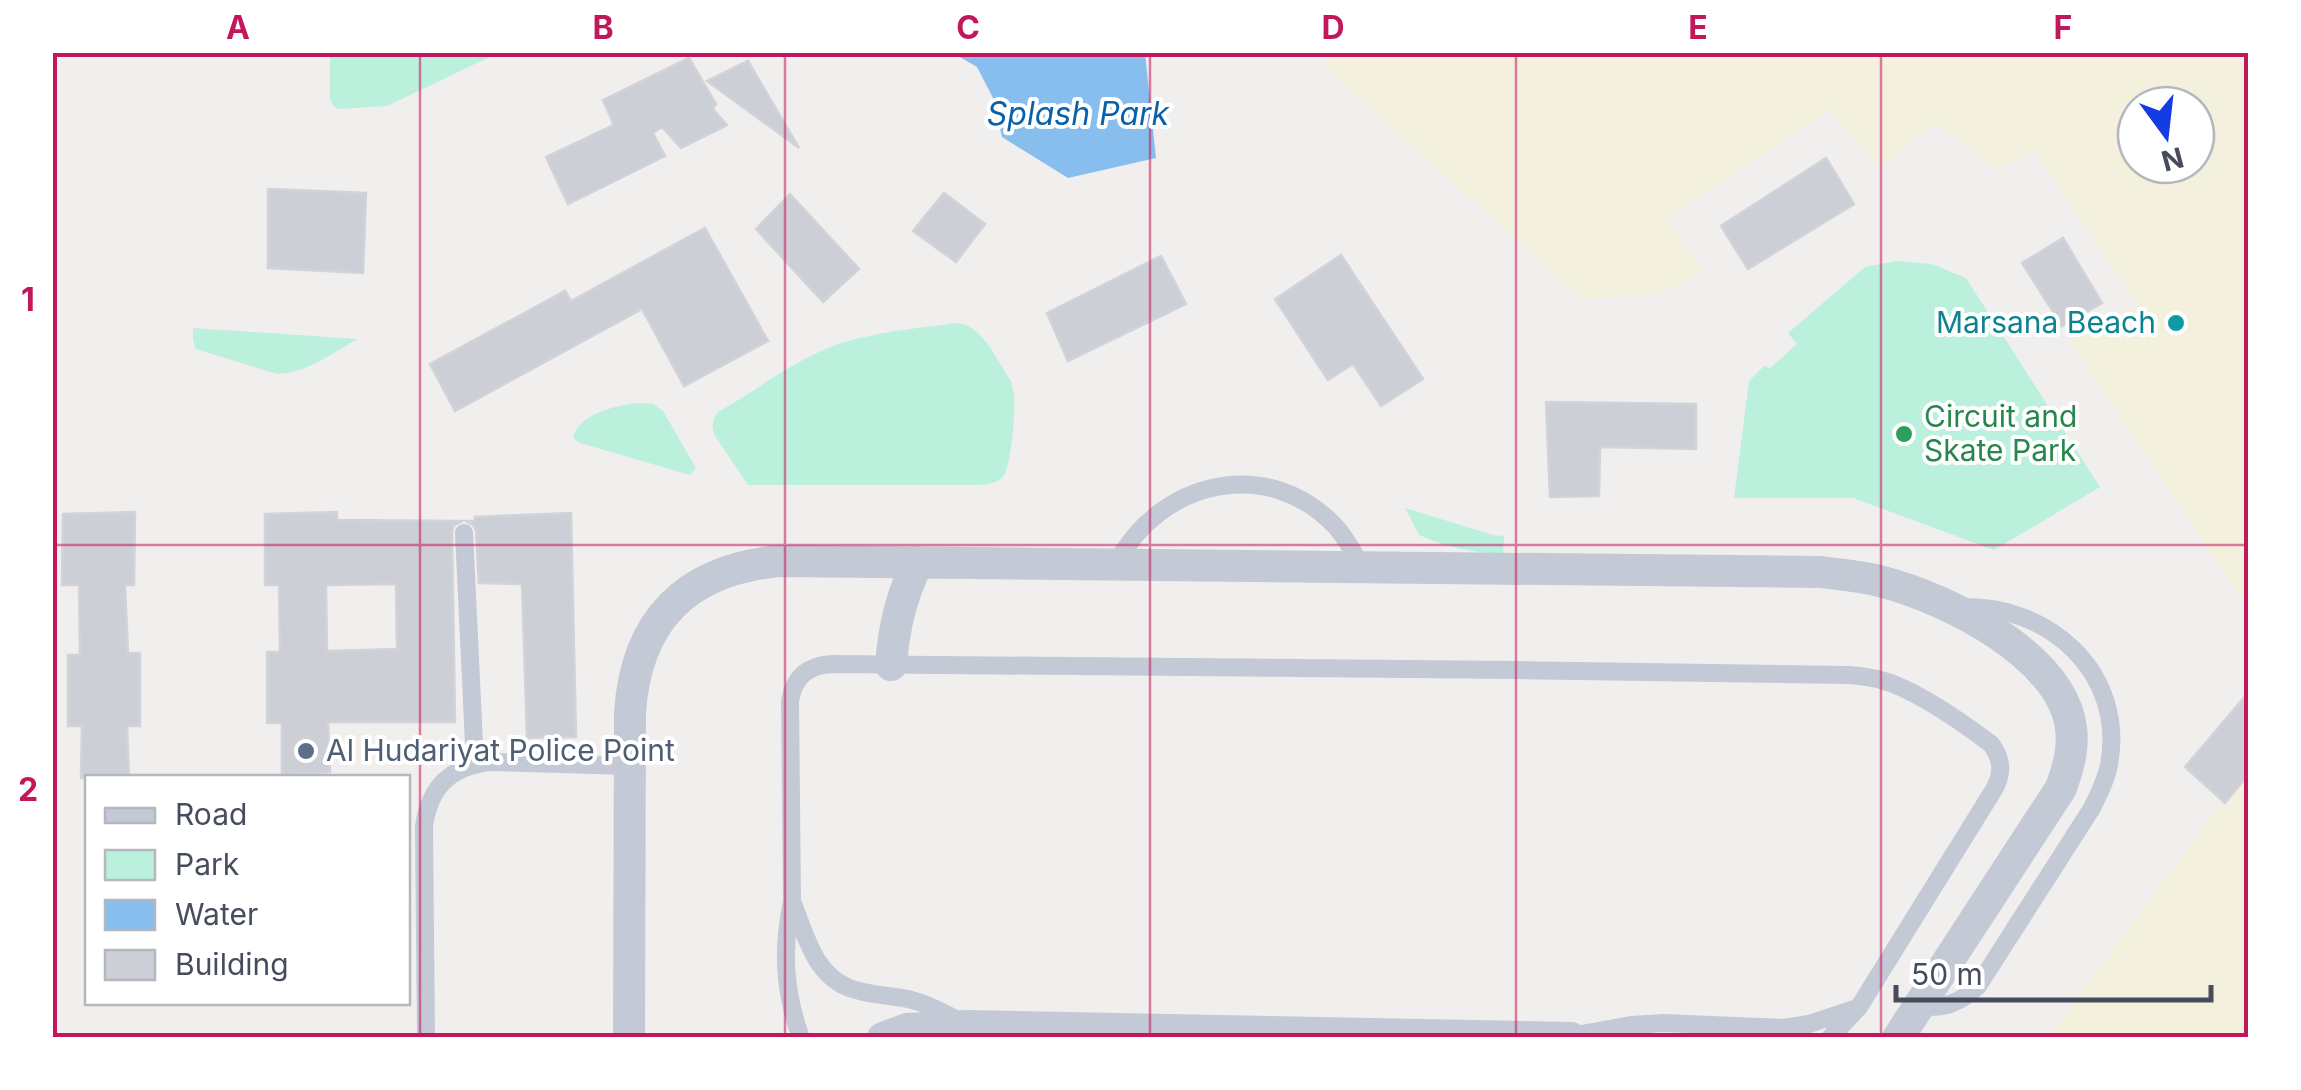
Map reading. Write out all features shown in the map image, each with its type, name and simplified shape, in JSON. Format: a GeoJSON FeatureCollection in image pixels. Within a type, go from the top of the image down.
{"type":"FeatureCollection","features":[{"type":"Feature","properties":{"kind":"street"},"geometry":{"type":"LineString","coordinates":[[629,1038],[631,700],[637,661],[648,637],[682,597],[726,570],[778,560],[1821,572],[1883,582],[1952,607],[2021,652],[2054,684],[2071,724],[2072,746],[2061,788],[1898,1038]]}},
{"type":"Feature","properties":{"kind":"street"},"geometry":{"type":"LineString","coordinates":[[891,664],[901,599],[918,562]]}},
{"type":"Feature","properties":{"kind":"street"},"geometry":{"type":"LineString","coordinates":[[883,1038],[907,1029],[968,1026],[1041,1032],[1568,1037]]}},
{"type":"Feature","properties":{"kind":"lane"},"geometry":{"type":"LineString","coordinates":[[1116,564],[1138,529],[1159,510],[1182,496],[1237,485],[1264,487],[1315,508],[1336,527],[1362,567]]}},
{"type":"Feature","properties":{"kind":"lane"},"geometry":{"type":"LineString","coordinates":[[464,533],[475,764]]}},
{"type":"Feature","properties":{"kind":"lane"},"geometry":{"type":"LineString","coordinates":[[801,1038],[786,972],[786,929],[792,901],[790,701],[798,677],[820,664],[1535,670],[1849,675],[1881,680],[1916,695],[1983,738],[1997,753],[2001,773],[1860,1007],[1830,1038]]}},
{"type":"Feature","properties":{"kind":"lane"},"geometry":{"type":"LineString","coordinates":[[426,1038],[424,826],[438,786],[475,764],[630,766]]}},
{"type":"Feature","properties":{"kind":"lane"},"geometry":{"type":"LineString","coordinates":[[792,901],[818,962],[841,984],[870,995],[911,999],[968,1026]]}},
{"type":"Feature","properties":{"kind":"lane"},"geometry":{"type":"LineString","coordinates":[[1568,1037],[1664,1023],[1783,1028],[1835,1017],[1860,1007]]}},
{"type":"Feature","properties":{"kind":"green space"},"geometry":{"type":"Polygon","coordinates":[[[330,52],[498,53],[387,106],[338,109],[330,99],[330,52]]]}},
{"type":"Feature","properties":{"kind":"green space","name":"Circuit and Skate Park"},"geometry":{"type":"Polygon","coordinates":[[[1896,261],[1932,264],[1966,278],[2100,487],[1994,550],[1853,498],[1734,498],[1749,381],[1797,344],[1788,333],[1865,267],[1896,261]]]}},
{"type":"Feature","properties":{"kind":"green space"},"geometry":{"type":"Polygon","coordinates":[[[957,323],[982,337],[1010,379],[1014,395],[1011,450],[1006,471],[998,481],[980,485],[748,485],[715,436],[713,424],[718,412],[812,355],[874,335],[957,323]]]}},
{"type":"Feature","properties":{"kind":"green space"},"geometry":{"type":"Polygon","coordinates":[[[193,328],[358,339],[309,366],[277,374],[196,349],[193,328]]]}},
{"type":"Feature","properties":{"kind":"green space"},"geometry":{"type":"Polygon","coordinates":[[[636,403],[653,404],[663,411],[696,468],[690,475],[573,438],[590,417],[636,403]]]}},
{"type":"Feature","properties":{"kind":"green space"},"geometry":{"type":"Polygon","coordinates":[[[1405,508],[1504,536],[1503,554],[1460,549],[1419,535],[1405,508]]]}},
{"type":"Feature","properties":{"kind":"sand","name":"Marsana Beach"},"geometry":{"type":"Polygon","coordinates":[[[1330,52],[2248,53],[2248,608],[2069,342],[2138,304],[2036,152],[1995,169],[1936,124],[1879,167],[1830,110],[1666,218],[1702,272],[1650,295],[1582,299],[1323,66],[1330,52]]]}},
{"type":"Feature","properties":{"kind":"sand"},"geometry":{"type":"Polygon","coordinates":[[[2248,768],[2248,1037],[2048,1037],[2248,768]]]}},
{"type":"Feature","properties":{"kind":"water","name":"Splash Park"},"geometry":{"type":"Polygon","coordinates":[[[953,53],[1145,53],[1156,158],[1068,178],[1002,137],[993,98],[977,67],[953,53]]]}},
{"type":"Feature","properties":{"kind":"building"},"geometry":{"type":"Polygon","coordinates":[[[689,58],[716,104],[713,109],[727,125],[681,148],[662,127],[653,133],[665,156],[568,204],[546,157],[614,125],[603,100],[689,58]]]}},
{"type":"Feature","properties":{"kind":"building"},"geometry":{"type":"Polygon","coordinates":[[[748,61],[799,148],[707,81],[748,61]]]}},
{"type":"Feature","properties":{"kind":"building"},"geometry":{"type":"Polygon","coordinates":[[[1826,158],[1854,204],[1748,269],[1721,226],[1826,158]]]}},
{"type":"Feature","properties":{"kind":"building"},"geometry":{"type":"Polygon","coordinates":[[[268,189],[366,193],[363,273],[268,268],[268,189]]]}},
{"type":"Feature","properties":{"kind":"building"},"geometry":{"type":"Polygon","coordinates":[[[944,193],[985,224],[956,262],[913,231],[944,193]]]}},
{"type":"Feature","properties":{"kind":"building"},"geometry":{"type":"Polygon","coordinates":[[[790,194],[859,269],[823,302],[756,229],[790,194]]]}},
{"type":"Feature","properties":{"kind":"building"},"geometry":{"type":"Polygon","coordinates":[[[705,228],[768,341],[684,386],[642,309],[455,411],[430,364],[565,291],[571,301],[705,228]]]}},
{"type":"Feature","properties":{"kind":"building"},"geometry":{"type":"Polygon","coordinates":[[[2063,238],[2102,303],[2062,326],[2022,263],[2063,238]]]}},
{"type":"Feature","properties":{"kind":"building"},"geometry":{"type":"Polygon","coordinates":[[[1341,255],[1423,379],[1381,406],[1353,364],[1328,380],[1275,299],[1341,255]]]}},
{"type":"Feature","properties":{"kind":"building"},"geometry":{"type":"Polygon","coordinates":[[[1161,256],[1186,304],[1068,361],[1047,313],[1161,256]]]}},
{"type":"Feature","properties":{"kind":"building"},"geometry":{"type":"Polygon","coordinates":[[[1546,402],[1696,404],[1696,449],[1600,447],[1599,496],[1550,497],[1546,402]]]}},
{"type":"Feature","properties":{"kind":"building"},"geometry":{"type":"Polygon","coordinates":[[[135,512],[134,585],[125,585],[128,653],[140,653],[140,726],[127,726],[129,775],[81,778],[82,726],[68,726],[68,655],[80,655],[79,585],[62,585],[63,514],[135,512]]]}},
{"type":"Feature","properties":{"kind":"building"},"geometry":{"type":"Polygon","coordinates":[[[337,512],[337,520],[462,521],[453,526],[452,534],[455,722],[328,722],[330,772],[282,774],[282,723],[267,723],[267,652],[280,652],[279,585],[265,585],[265,514],[337,512]],[[396,584],[326,585],[327,651],[397,649],[396,584]]]}},
{"type":"Feature","properties":{"kind":"building"},"geometry":{"type":"Polygon","coordinates":[[[571,513],[576,737],[527,738],[522,584],[479,583],[476,531],[466,521],[475,521],[475,517],[571,513]]]}},
{"type":"Feature","properties":{"kind":"building"},"geometry":{"type":"Polygon","coordinates":[[[2248,693],[2248,775],[2225,803],[2185,767],[2248,693]]]}},
{"type":"Feature","properties":{"kind":"place","name":"Marsana Beach"},"geometry":{"type":"Point","coordinates":[2176,323]}},
{"type":"Feature","properties":{"kind":"place","name":"Circuit and Skate Park"},"geometry":{"type":"Point","coordinates":[1904,434]}},
{"type":"Feature","properties":{"kind":"place","name":"Al Hudariyat Police Point"},"geometry":{"type":"Point","coordinates":[306,751]}}]}
